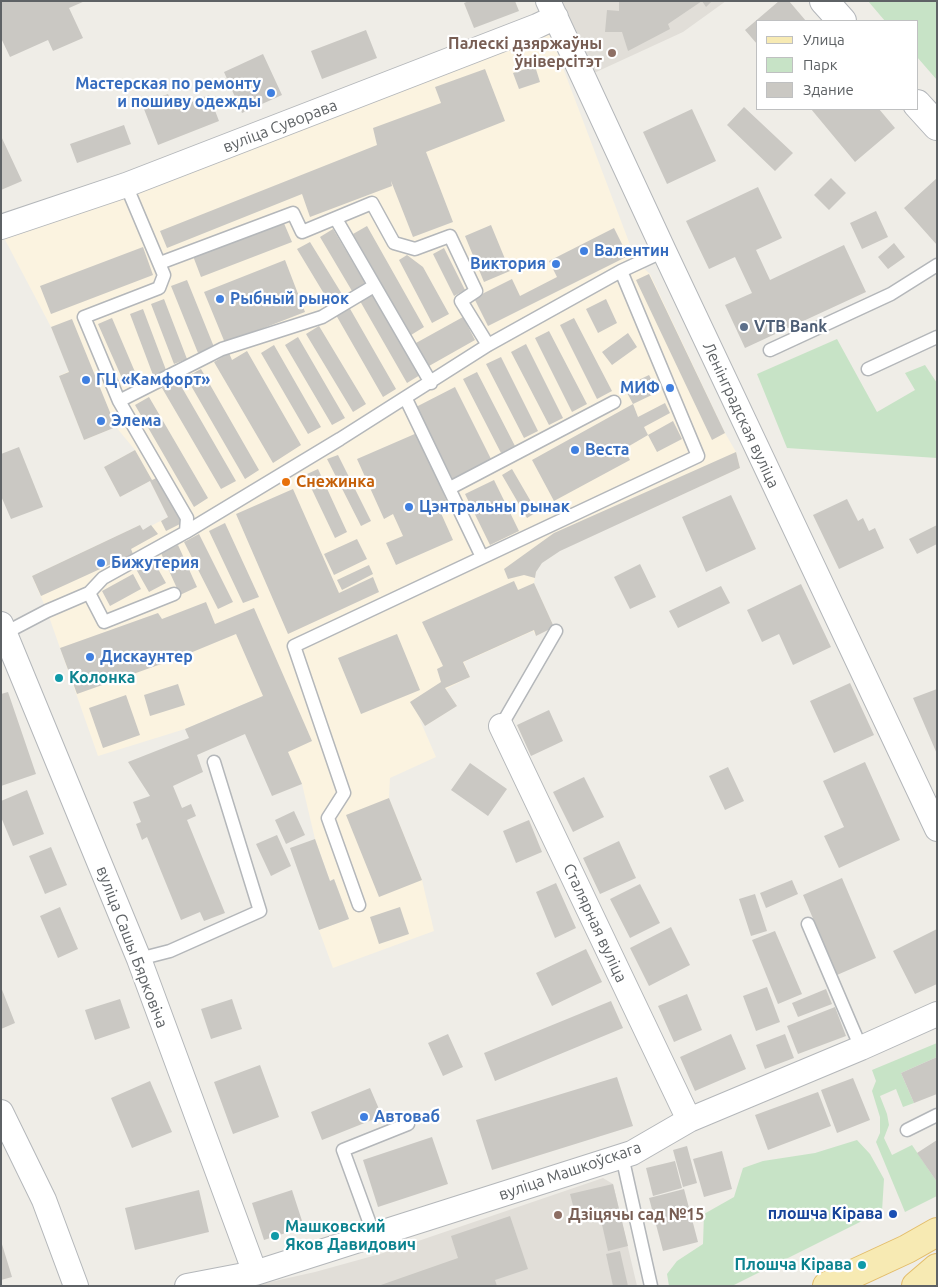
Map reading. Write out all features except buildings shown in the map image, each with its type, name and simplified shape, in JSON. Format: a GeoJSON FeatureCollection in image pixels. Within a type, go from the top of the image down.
{"type":"FeatureCollection","features":[{"type":"Feature","properties":{"kind":"main road"},"geometry":{"type":"LineString","coordinates":[[827,1286],[907,1249],[937,1232]]}},
{"type":"Feature","properties":{"kind":"street"},"geometry":{"type":"LineString","coordinates":[[824,1],[841,20]]}},
{"type":"Feature","properties":{"kind":"street","name":"вуліца Суворава"},"geometry":{"type":"LineString","coordinates":[[1,227],[126,185],[528,30],[552,9]]}},
{"type":"Feature","properties":{"kind":"street","name":"Ленінградская вуліца"},"geometry":{"type":"LineString","coordinates":[[552,9],[937,829]]}},
{"type":"Feature","properties":{"kind":"street"},"geometry":{"type":"LineString","coordinates":[[918,105],[937,126]]}},
{"type":"Feature","properties":{"kind":"street","name":"вуліца Сашы Бярковіча"},"geometry":{"type":"LineString","coordinates":[[3,629],[139,959],[255,1273]]}},
{"type":"Feature","properties":{"kind":"street","name":"Сталярная вуліца"},"geometry":{"type":"LineString","coordinates":[[501,726],[689,1120]]}},
{"type":"Feature","properties":{"kind":"street","name":"вуліца Машкоўскага"},"geometry":{"type":"LineString","coordinates":[[187,1286],[255,1273],[632,1153],[689,1120],[862,1048],[937,1014]]}},
{"type":"Feature","properties":{"kind":"street"},"geometry":{"type":"LineString","coordinates":[[1,1112],[44,1200],[76,1286]]}},
{"type":"Feature","properties":{"kind":"lane"},"geometry":{"type":"LineString","coordinates":[[126,185],[164,274],[159,288],[84,316],[119,401],[187,518],[186,532]]}},
{"type":"Feature","properties":{"kind":"lane"},"geometry":{"type":"LineString","coordinates":[[160,263],[293,213],[302,232],[372,203],[394,242],[415,249],[450,236],[476,291],[461,301],[488,345]]}},
{"type":"Feature","properties":{"kind":"lane"},"geometry":{"type":"LineString","coordinates":[[336,219],[431,383]]}},
{"type":"Feature","properties":{"kind":"lane"},"geometry":{"type":"LineString","coordinates":[[3,629],[89,592],[103,578],[186,532],[431,383],[488,345],[621,271],[664,251]]}},
{"type":"Feature","properties":{"kind":"lane"},"geometry":{"type":"LineString","coordinates":[[770,350],[891,294],[937,265]]}},
{"type":"Feature","properties":{"kind":"lane"},"geometry":{"type":"LineString","coordinates":[[360,905],[328,818],[344,793],[294,646],[698,456],[621,271]]}},
{"type":"Feature","properties":{"kind":"lane"},"geometry":{"type":"LineString","coordinates":[[119,401],[222,349],[322,316],[374,286]]}},
{"type":"Feature","properties":{"kind":"lane"},"geometry":{"type":"LineString","coordinates":[[868,369],[937,337]]}},
{"type":"Feature","properties":{"kind":"lane"},"geometry":{"type":"LineString","coordinates":[[406,398],[482,557]]}},
{"type":"Feature","properties":{"kind":"lane"},"geometry":{"type":"LineString","coordinates":[[450,488],[614,402]]}},
{"type":"Feature","properties":{"kind":"lane"},"geometry":{"type":"LineString","coordinates":[[89,592],[104,622],[174,594]]}},
{"type":"Feature","properties":{"kind":"lane"},"geometry":{"type":"LineString","coordinates":[[501,726],[556,631]]}},
{"type":"Feature","properties":{"kind":"lane"},"geometry":{"type":"LineString","coordinates":[[139,959],[170,951],[260,911],[214,762]]}},
{"type":"Feature","properties":{"kind":"lane"},"geometry":{"type":"LineString","coordinates":[[808,924],[862,1048]]}},
{"type":"Feature","properties":{"kind":"lane"},"geometry":{"type":"LineString","coordinates":[[906,1130],[937,1115]]}},
{"type":"Feature","properties":{"kind":"lane"},"geometry":{"type":"LineString","coordinates":[[374,1235],[343,1150],[408,1124]]}},
{"type":"Feature","properties":{"kind":"lane"},"geometry":{"type":"LineString","coordinates":[[622,1156],[651,1286]]}},
{"type":"Feature","properties":{"kind":"shaded area","name":"Палескі дзяржаўны ўніверсітэт"},"geometry":{"type":"Polygon","coordinates":[[[562,1],[726,1],[683,32],[594,73],[562,1]]]}},
{"type":"Feature","properties":{"kind":"shaded area","name":"Цэнтральны рынак"},"geometry":{"type":"Polygon","coordinates":[[[549,31],[632,250],[638,263],[650,274],[725,433],[736,452],[740,468],[560,550],[542,562],[536,572],[534,583],[554,627],[536,636],[533,631],[464,662],[470,677],[446,689],[457,706],[425,726],[419,718],[436,757],[390,778],[389,798],[422,880],[434,931],[333,968],[319,930],[349,919],[334,879],[330,881],[315,839],[302,784],[263,696],[185,729],[98,756],[47,611],[32,576],[140,525],[143,530],[168,517],[150,481],[120,497],[104,467],[135,450],[116,427],[84,440],[59,376],[69,371],[51,327],[3,236],[549,31]]]}},
{"type":"Feature","properties":{"kind":"shaded area","name":"Дзіцячы сад №15"},"geometry":{"type":"Polygon","coordinates":[[[603,1178],[613,1184],[637,1286],[252,1286],[315,1272],[380,1254],[603,1178]]]}},
{"type":"Feature","properties":{"kind":"green space"},"geometry":{"type":"Polygon","coordinates":[[[868,1],[937,1],[937,80],[918,58],[918,20],[884,20],[868,1]]]}},
{"type":"Feature","properties":{"kind":"green space"},"geometry":{"type":"Polygon","coordinates":[[[837,339],[877,412],[915,390],[905,373],[925,365],[937,383],[937,458],[787,448],[757,374],[837,339]]]}},
{"type":"Feature","properties":{"kind":"green space"},"geometry":{"type":"Polygon","coordinates":[[[937,1043],[937,1057],[901,1073],[914,1103],[903,1107],[896,1089],[880,1096],[889,1125],[884,1138],[892,1155],[912,1145],[937,1182],[937,1196],[905,1212],[876,1142],[880,1133],[880,1117],[872,1091],[876,1081],[872,1070],[937,1043]]]}},
{"type":"Feature","properties":{"kind":"green space"},"geometry":{"type":"Polygon","coordinates":[[[857,1140],[870,1154],[884,1179],[882,1211],[732,1286],[669,1286],[667,1274],[677,1261],[703,1244],[704,1214],[734,1197],[743,1168],[763,1161],[815,1153],[857,1140]]]}},
{"type":"Feature","properties":{"kind":"place","name":"Палескі дзяржаўны ўніверсітэт"},"geometry":{"type":"Point","coordinates":[612,53]}},
{"type":"Feature","properties":{"kind":"place","name":"Мастерская по ремонту и пошиву одежды"},"geometry":{"type":"Point","coordinates":[271,93]}},
{"type":"Feature","properties":{"kind":"place","name":"Валентин"},"geometry":{"type":"Point","coordinates":[584,251]}},
{"type":"Feature","properties":{"kind":"place","name":"Виктория"},"geometry":{"type":"Point","coordinates":[556,264]}},
{"type":"Feature","properties":{"kind":"place","name":"Рыбный рынок"},"geometry":{"type":"Point","coordinates":[220,299]}},
{"type":"Feature","properties":{"kind":"place","name":"VTB Bank"},"geometry":{"type":"Point","coordinates":[744,327]}},
{"type":"Feature","properties":{"kind":"place","name":"ГЦ «Камфорт»"},"geometry":{"type":"Point","coordinates":[86,380]}},
{"type":"Feature","properties":{"kind":"place","name":"МИФ"},"geometry":{"type":"Point","coordinates":[670,388]}},
{"type":"Feature","properties":{"kind":"place","name":"Элема"},"geometry":{"type":"Point","coordinates":[101,421]}},
{"type":"Feature","properties":{"kind":"place","name":"Веста"},"geometry":{"type":"Point","coordinates":[575,450]}},
{"type":"Feature","properties":{"kind":"place","name":"Снежинка"},"geometry":{"type":"Point","coordinates":[286,482]}},
{"type":"Feature","properties":{"kind":"place","name":"Цэнтральны рынак"},"geometry":{"type":"Point","coordinates":[409,507]}},
{"type":"Feature","properties":{"kind":"place","name":"Бижутерия"},"geometry":{"type":"Point","coordinates":[101,563]}},
{"type":"Feature","properties":{"kind":"place","name":"Дискаунтер"},"geometry":{"type":"Point","coordinates":[90,657]}},
{"type":"Feature","properties":{"kind":"place","name":"Колонка"},"geometry":{"type":"Point","coordinates":[59,678]}},
{"type":"Feature","properties":{"kind":"place","name":"Автоваб"},"geometry":{"type":"Point","coordinates":[364,1117]}},
{"type":"Feature","properties":{"kind":"place","name":"плошча Кірава"},"geometry":{"type":"Point","coordinates":[893,1214]}},
{"type":"Feature","properties":{"kind":"place","name":"Дзіцячы сад №15"},"geometry":{"type":"Point","coordinates":[558,1215]}},
{"type":"Feature","properties":{"kind":"place","name":"Машковский Яков Давидович"},"geometry":{"type":"Point","coordinates":[275,1236]}},
{"type":"Feature","properties":{"kind":"place","name":"Плошча Кірава"},"geometry":{"type":"Point","coordinates":[862,1265]}}]}
